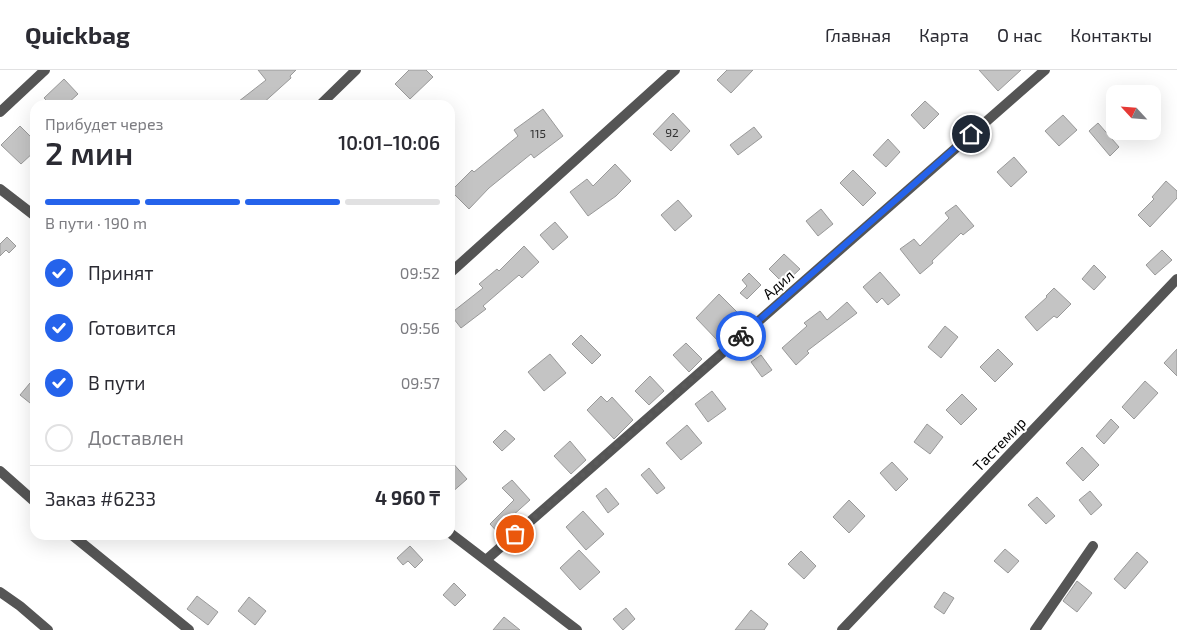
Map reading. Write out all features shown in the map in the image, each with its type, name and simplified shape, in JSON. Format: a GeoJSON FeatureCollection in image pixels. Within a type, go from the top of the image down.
{"type":"FeatureCollection","features":[{"type":"Feature","properties":{"kind":"street"},"geometry":{"type":"LineString","coordinates":[[0,112],[46,70]]}},
{"type":"Feature","properties":{"kind":"street"},"geometry":{"type":"LineString","coordinates":[[325,100],[356,70]]}},
{"type":"Feature","properties":{"kind":"street"},"geometry":{"type":"LineString","coordinates":[[455,268],[675,70]]}},
{"type":"Feature","properties":{"kind":"street","name":"Адил"},"geometry":{"type":"LineString","coordinates":[[486,560],[1045,70]]}},
{"type":"Feature","properties":{"kind":"street"},"geometry":{"type":"LineString","coordinates":[[0,189],[30,212]]}},
{"type":"Feature","properties":{"kind":"street","name":"Тастемир"},"geometry":{"type":"LineString","coordinates":[[842,630],[1177,279]]}},
{"type":"Feature","properties":{"kind":"street"},"geometry":{"type":"LineString","coordinates":[[0,471],[30,498]]}},
{"type":"Feature","properties":{"kind":"street"},"geometry":{"type":"LineString","coordinates":[[455,537],[577,630]]}},
{"type":"Feature","properties":{"kind":"street"},"geometry":{"type":"LineString","coordinates":[[78,540],[189,630]]}},
{"type":"Feature","properties":{"kind":"street"},"geometry":{"type":"LineString","coordinates":[[1035,630],[1093,546]]}},
{"type":"Feature","properties":{"kind":"street"},"geometry":{"type":"LineString","coordinates":[[0,592],[48,630]]}},
{"type":"Feature","properties":{"kind":"building"},"geometry":{"type":"Polygon","coordinates":[[[258,70],[296,70],[290,76],[291,78],[267,100],[240,100],[266,80],[258,70]]]}},
{"type":"Feature","properties":{"kind":"building"},"geometry":{"type":"Polygon","coordinates":[[[409,70],[426,70],[433,77],[410,99],[395,84],[409,70]]]}},
{"type":"Feature","properties":{"kind":"building"},"geometry":{"type":"Polygon","coordinates":[[[727,70],[753,70],[731,93],[717,80],[727,70]]]}},
{"type":"Feature","properties":{"kind":"building"},"geometry":{"type":"Polygon","coordinates":[[[979,70],[1021,70],[998,91],[979,70]]]}},
{"type":"Feature","properties":{"kind":"building"},"geometry":{"type":"Polygon","coordinates":[[[64,79],[78,94],[71,100],[46,100],[44,98],[64,79]]]}},
{"type":"Feature","properties":{"kind":"building"},"geometry":{"type":"Polygon","coordinates":[[[925,101],[939,114],[924,129],[911,115],[925,101]]]}},
{"type":"Feature","properties":{"kind":"building"},"geometry":{"type":"Polygon","coordinates":[[[543,109],[563,136],[534,158],[531,154],[489,188],[469,209],[455,195],[455,187],[472,170],[474,172],[518,136],[514,130],[543,109]]]}},
{"type":"Feature","properties":{"kind":"building"},"geometry":{"type":"Polygon","coordinates":[[[673,113],[690,131],[671,151],[653,134],[673,113]]]}},
{"type":"Feature","properties":{"kind":"building"},"geometry":{"type":"Polygon","coordinates":[[[1063,115],[1077,130],[1059,146],[1045,131],[1063,115]]]}},
{"type":"Feature","properties":{"kind":"building"},"geometry":{"type":"Polygon","coordinates":[[[1098,123],[1106,132],[1106,140],[1113,140],[1119,147],[1110,156],[1089,131],[1098,123]]]}},
{"type":"Feature","properties":{"kind":"building"},"geometry":{"type":"Polygon","coordinates":[[[20,126],[30,136],[30,156],[21,164],[1,145],[20,126]]]}},
{"type":"Feature","properties":{"kind":"building"},"geometry":{"type":"Polygon","coordinates":[[[754,127],[762,137],[738,155],[730,145],[754,127]]]}},
{"type":"Feature","properties":{"kind":"building"},"geometry":{"type":"Polygon","coordinates":[[[888,139],[900,152],[886,167],[873,155],[888,139]]]}},
{"type":"Feature","properties":{"kind":"building"},"geometry":{"type":"Polygon","coordinates":[[[1014,157],[1027,172],[1011,187],[997,172],[1014,157]]]}},
{"type":"Feature","properties":{"kind":"building"},"geometry":{"type":"Polygon","coordinates":[[[615,164],[631,181],[616,196],[588,216],[570,192],[587,179],[593,186],[615,164]]]}},
{"type":"Feature","properties":{"kind":"building"},"geometry":{"type":"Polygon","coordinates":[[[853,170],[876,193],[863,206],[840,183],[853,170]]]}},
{"type":"Feature","properties":{"kind":"building"},"geometry":{"type":"Polygon","coordinates":[[[1166,181],[1177,191],[1177,198],[1150,227],[1138,215],[1154,199],[1152,197],[1166,181]]]}},
{"type":"Feature","properties":{"kind":"building"},"geometry":{"type":"Polygon","coordinates":[[[678,200],[692,216],[675,231],[661,215],[678,200]]]}},
{"type":"Feature","properties":{"kind":"building"},"geometry":{"type":"Polygon","coordinates":[[[956,205],[974,226],[963,235],[961,233],[920,274],[900,249],[914,239],[920,246],[949,218],[945,213],[956,205]]]}},
{"type":"Feature","properties":{"kind":"building"},"geometry":{"type":"Polygon","coordinates":[[[821,209],[833,224],[818,236],[806,221],[821,209]]]}},
{"type":"Feature","properties":{"kind":"building"},"geometry":{"type":"Polygon","coordinates":[[[555,222],[568,237],[553,250],[540,235],[555,222]]]}},
{"type":"Feature","properties":{"kind":"building"},"geometry":{"type":"Polygon","coordinates":[[[7,237],[16,246],[9,253],[6,250],[0,256],[0,244],[7,237]]]}},
{"type":"Feature","properties":{"kind":"building"},"geometry":{"type":"Polygon","coordinates":[[[524,246],[539,262],[522,278],[519,275],[483,306],[486,309],[461,328],[455,320],[455,310],[483,288],[479,284],[497,269],[499,271],[524,246]]]}},
{"type":"Feature","properties":{"kind":"building"},"geometry":{"type":"Polygon","coordinates":[[[1162,250],[1172,260],[1155,275],[1146,265],[1162,250]]]}},
{"type":"Feature","properties":{"kind":"building"},"geometry":{"type":"Polygon","coordinates":[[[784,254],[800,269],[784,284],[769,269],[784,254]]]}},
{"type":"Feature","properties":{"kind":"building"},"geometry":{"type":"Polygon","coordinates":[[[1094,265],[1106,277],[1094,290],[1082,279],[1094,265]]]}},
{"type":"Feature","properties":{"kind":"building"},"geometry":{"type":"Polygon","coordinates":[[[880,272],[900,295],[888,305],[882,298],[877,303],[863,287],[880,272]]]}},
{"type":"Feature","properties":{"kind":"building"},"geometry":{"type":"Polygon","coordinates":[[[749,273],[761,285],[747,299],[740,293],[747,286],[742,280],[749,273]]]}},
{"type":"Feature","properties":{"kind":"building"},"geometry":{"type":"Polygon","coordinates":[[[1054,288],[1071,304],[1057,318],[1054,316],[1037,331],[1025,317],[1054,288]]]}},
{"type":"Feature","properties":{"kind":"building"},"geometry":{"type":"Polygon","coordinates":[[[719,294],[743,318],[719,342],[696,318],[719,294]]]}},
{"type":"Feature","properties":{"kind":"building"},"geometry":{"type":"Polygon","coordinates":[[[847,302],[857,313],[807,351],[809,353],[796,365],[782,348],[807,326],[804,323],[820,311],[827,320],[847,302]]]}},
{"type":"Feature","properties":{"kind":"building"},"geometry":{"type":"Polygon","coordinates":[[[945,326],[958,337],[941,358],[928,347],[945,326]]]}},
{"type":"Feature","properties":{"kind":"building"},"geometry":{"type":"Polygon","coordinates":[[[581,335],[601,355],[592,364],[572,344],[581,335]]]}},
{"type":"Feature","properties":{"kind":"building"},"geometry":{"type":"Polygon","coordinates":[[[686,343],[702,359],[689,372],[673,355],[686,343]]]}},
{"type":"Feature","properties":{"kind":"building"},"geometry":{"type":"Polygon","coordinates":[[[998,349],[1013,364],[995,382],[980,367],[998,349]]]}},
{"type":"Feature","properties":{"kind":"building"},"geometry":{"type":"Polygon","coordinates":[[[1177,349],[1177,376],[1164,363],[1177,349]]]}},
{"type":"Feature","properties":{"kind":"building"},"geometry":{"type":"Polygon","coordinates":[[[550,354],[566,373],[544,391],[528,372],[550,354]]]}},
{"type":"Feature","properties":{"kind":"building"},"geometry":{"type":"Polygon","coordinates":[[[761,355],[772,370],[762,377],[751,362],[761,355]]]}},
{"type":"Feature","properties":{"kind":"building"},"geometry":{"type":"Polygon","coordinates":[[[650,376],[664,391],[649,405],[635,391],[650,376]]]}},
{"type":"Feature","properties":{"kind":"building"},"geometry":{"type":"Polygon","coordinates":[[[1145,381],[1158,393],[1134,419],[1122,407],[1145,381]]]}},
{"type":"Feature","properties":{"kind":"building"},"geometry":{"type":"Polygon","coordinates":[[[30,383],[30,403],[20,395],[30,383]]]}},
{"type":"Feature","properties":{"kind":"building"},"geometry":{"type":"Polygon","coordinates":[[[712,391],[726,409],[708,422],[695,404],[712,391]]]}},
{"type":"Feature","properties":{"kind":"building"},"geometry":{"type":"Polygon","coordinates":[[[962,394],[977,409],[961,425],[946,410],[962,394]]]}},
{"type":"Feature","properties":{"kind":"building"},"geometry":{"type":"Polygon","coordinates":[[[601,396],[607,402],[612,397],[633,420],[614,439],[587,410],[601,396]]]}},
{"type":"Feature","properties":{"kind":"building"},"geometry":{"type":"Polygon","coordinates":[[[1111,419],[1119,427],[1104,444],[1096,436],[1111,419]]]}},
{"type":"Feature","properties":{"kind":"building"},"geometry":{"type":"Polygon","coordinates":[[[927,424],[943,437],[930,454],[914,442],[927,424]]]}},
{"type":"Feature","properties":{"kind":"building"},"geometry":{"type":"Polygon","coordinates":[[[687,425],[702,443],[681,460],[666,443],[687,425]]]}},
{"type":"Feature","properties":{"kind":"building"},"geometry":{"type":"Polygon","coordinates":[[[505,430],[515,439],[502,451],[493,442],[505,430]]]}},
{"type":"Feature","properties":{"kind":"building"},"geometry":{"type":"Polygon","coordinates":[[[570,441],[586,460],[571,474],[554,456],[570,441]]]}},
{"type":"Feature","properties":{"kind":"building"},"geometry":{"type":"Polygon","coordinates":[[[1082,447],[1099,465],[1083,481],[1066,463],[1082,447]]]}},
{"type":"Feature","properties":{"kind":"building"},"geometry":{"type":"Polygon","coordinates":[[[892,462],[908,479],[896,491],[880,473],[892,462]]]}},
{"type":"Feature","properties":{"kind":"building"},"geometry":{"type":"Polygon","coordinates":[[[455,466],[467,479],[455,490],[455,466]]]}},
{"type":"Feature","properties":{"kind":"building"},"geometry":{"type":"Polygon","coordinates":[[[649,468],[665,488],[657,494],[641,475],[649,468]]]}},
{"type":"Feature","properties":{"kind":"building"},"geometry":{"type":"Polygon","coordinates":[[[512,480],[530,500],[511,517],[517,523],[502,537],[490,524],[514,500],[502,488],[512,480]]]}},
{"type":"Feature","properties":{"kind":"building"},"geometry":{"type":"Polygon","coordinates":[[[606,488],[619,504],[608,513],[596,496],[606,488]]]}},
{"type":"Feature","properties":{"kind":"building"},"geometry":{"type":"Polygon","coordinates":[[[1090,491],[1102,505],[1091,515],[1079,500],[1090,491]]]}},
{"type":"Feature","properties":{"kind":"building"},"geometry":{"type":"Polygon","coordinates":[[[1037,497],[1055,516],[1046,524],[1028,505],[1037,497]]]}},
{"type":"Feature","properties":{"kind":"building"},"geometry":{"type":"Polygon","coordinates":[[[849,500],[865,516],[849,533],[833,517],[849,500]]]}},
{"type":"Feature","properties":{"kind":"building"},"geometry":{"type":"Polygon","coordinates":[[[583,511],[604,534],[586,550],[566,527],[583,511]]]}},
{"type":"Feature","properties":{"kind":"building"},"geometry":{"type":"Polygon","coordinates":[[[410,546],[423,560],[415,568],[408,561],[403,565],[397,558],[410,546]]]}},
{"type":"Feature","properties":{"kind":"building"},"geometry":{"type":"Polygon","coordinates":[[[1005,549],[1019,561],[1008,573],[994,561],[1005,549]]]}},
{"type":"Feature","properties":{"kind":"building"},"geometry":{"type":"Polygon","coordinates":[[[579,550],[600,572],[580,590],[560,568],[579,550]]]}},
{"type":"Feature","properties":{"kind":"building"},"geometry":{"type":"Polygon","coordinates":[[[801,551],[816,566],[804,579],[788,564],[801,551]]]}},
{"type":"Feature","properties":{"kind":"building"},"geometry":{"type":"Polygon","coordinates":[[[1137,552],[1148,562],[1125,589],[1114,579],[1137,552]]]}},
{"type":"Feature","properties":{"kind":"building"},"geometry":{"type":"Polygon","coordinates":[[[1077,581],[1092,593],[1077,612],[1063,601],[1077,581]]]}},
{"type":"Feature","properties":{"kind":"building"},"geometry":{"type":"Polygon","coordinates":[[[454,583],[466,595],[455,606],[443,595],[454,583]]]}},
{"type":"Feature","properties":{"kind":"building"},"geometry":{"type":"Polygon","coordinates":[[[944,592],[954,598],[944,614],[934,607],[944,592]]]}},
{"type":"Feature","properties":{"kind":"building"},"geometry":{"type":"Polygon","coordinates":[[[197,596],[218,612],[208,625],[187,609],[197,596]]]}},
{"type":"Feature","properties":{"kind":"building"},"geometry":{"type":"Polygon","coordinates":[[[249,597],[266,611],[255,625],[238,611],[249,597]]]}},
{"type":"Feature","properties":{"kind":"building"},"geometry":{"type":"Polygon","coordinates":[[[626,608],[635,619],[623,630],[613,619],[626,608]]]}},
{"type":"Feature","properties":{"kind":"building"},"geometry":{"type":"Polygon","coordinates":[[[751,610],[768,624],[764,630],[735,630],[751,610]]]}},
{"type":"Feature","properties":{"kind":"building"},"geometry":{"type":"Polygon","coordinates":[[[504,617],[520,630],[493,630],[504,617]]]}},
{"type":"Feature","properties":{"kind":"way so far"},"geometry":{"type":"LineString","coordinates":[[515,534],[741,336]]}},
{"type":"Feature","properties":{"kind":"route"},"geometry":{"type":"LineString","coordinates":[[741,336],[971,134]]}}]}
